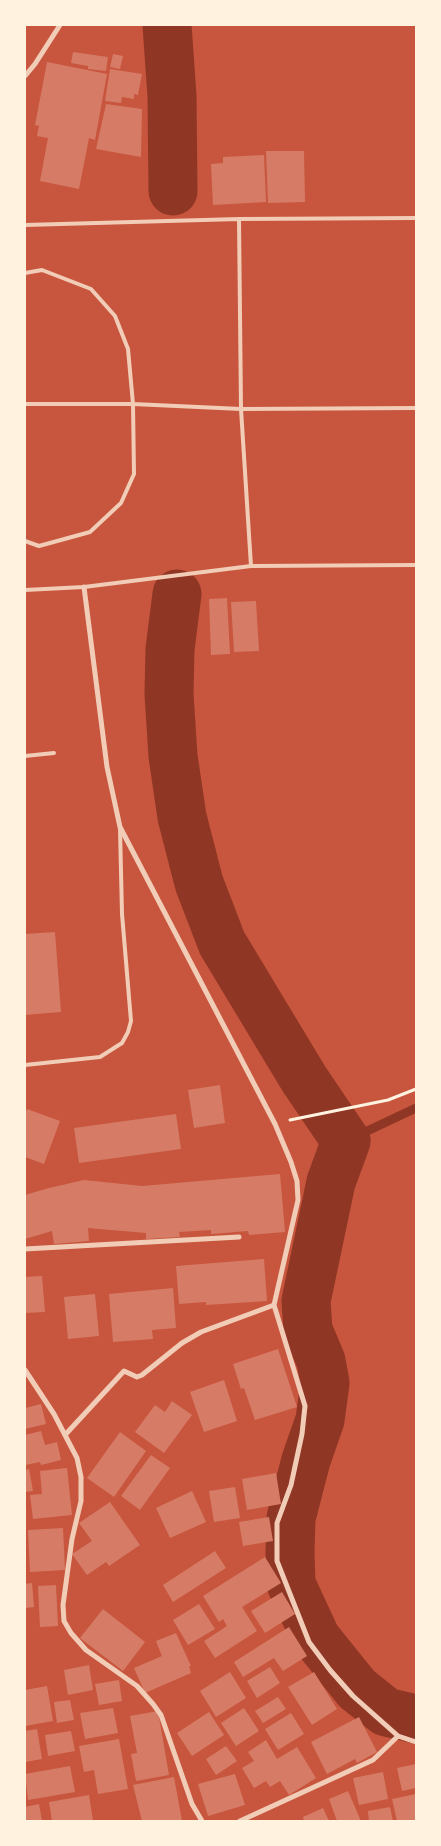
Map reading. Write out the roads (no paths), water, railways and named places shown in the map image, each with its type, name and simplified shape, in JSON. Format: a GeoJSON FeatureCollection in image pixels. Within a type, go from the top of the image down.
{"type":"FeatureCollection","features":[{"type":"Feature","properties":{"kind":"street"},"geometry":{"type":"LineString","coordinates":[[25,76],[60,25]]}},
{"type":"Feature","properties":{"kind":"street"},"geometry":{"type":"LineString","coordinates":[[84,587],[107,767],[120,827],[275,1124],[297,1181],[298,1200],[274,1305],[305,1406],[302,1434],[291,1485],[277,1523],[277,1561],[309,1642],[330,1670],[353,1696],[398,1736],[416,1742]]}},
{"type":"Feature","properties":{"kind":"street"},"geometry":{"type":"LineString","coordinates":[[25,1249],[239,1237]]}},
{"type":"Feature","properties":{"kind":"street"},"geometry":{"type":"LineString","coordinates":[[65,1434],[124,1371],[137,1377],[142,1375],[182,1343],[201,1332],[274,1305]]}},
{"type":"Feature","properties":{"kind":"street"},"geometry":{"type":"LineString","coordinates":[[25,1370],[65,1434],[77,1458],[81,1477],[80,1501],[62,1605],[64,1621],[71,1633],[86,1650],[137,1686],[154,1704],[161,1715],[192,1804],[202,1821]]}},
{"type":"Feature","properties":{"kind":"street"},"geometry":{"type":"LineString","coordinates":[[240,1821],[373,1760],[398,1736]]}},
{"type":"Feature","properties":{"kind":"lane"},"geometry":{"type":"LineString","coordinates":[[25,225],[239,219],[416,218]]}},
{"type":"Feature","properties":{"kind":"lane"},"geometry":{"type":"LineString","coordinates":[[239,219],[242,409],[251,566]]}},
{"type":"Feature","properties":{"kind":"lane"},"geometry":{"type":"LineString","coordinates":[[25,273],[42,270],[91,289],[115,316],[128,349],[134,404],[134,474],[121,503],[90,532],[39,546],[25,541]]}},
{"type":"Feature","properties":{"kind":"lane"},"geometry":{"type":"LineString","coordinates":[[25,404],[134,404],[242,409],[416,408]]}},
{"type":"Feature","properties":{"kind":"lane"},"geometry":{"type":"LineString","coordinates":[[25,590],[84,587],[251,566],[416,565]]}},
{"type":"Feature","properties":{"kind":"lane"},"geometry":{"type":"LineString","coordinates":[[25,756],[54,753]]}},
{"type":"Feature","properties":{"kind":"lane"},"geometry":{"type":"LineString","coordinates":[[25,1065],[100,1057],[122,1043],[128,1032],[131,1021],[122,914],[120,827]]}},
{"type":"Feature","properties":{"kind":"waterway"},"geometry":{"type":"LineString","coordinates":[[167,25],[172,96],[173,191]]}},
{"type":"Feature","properties":{"kind":"waterway"},"geometry":{"type":"LineString","coordinates":[[177,594],[170,649],[169,694],[173,756],[182,817],[199,883],[222,943],[304,1079],[346,1141],[331,1182],[306,1301],[308,1330],[321,1361],[325,1383],[320,1420],[306,1460],[291,1518],[291,1584],[316,1638],[357,1689],[386,1712],[416,1719]]}},
{"type":"Feature","properties":{"kind":"waterway"},"geometry":{"type":"LineString","coordinates":[[346,1141],[416,1108]]}}]}
